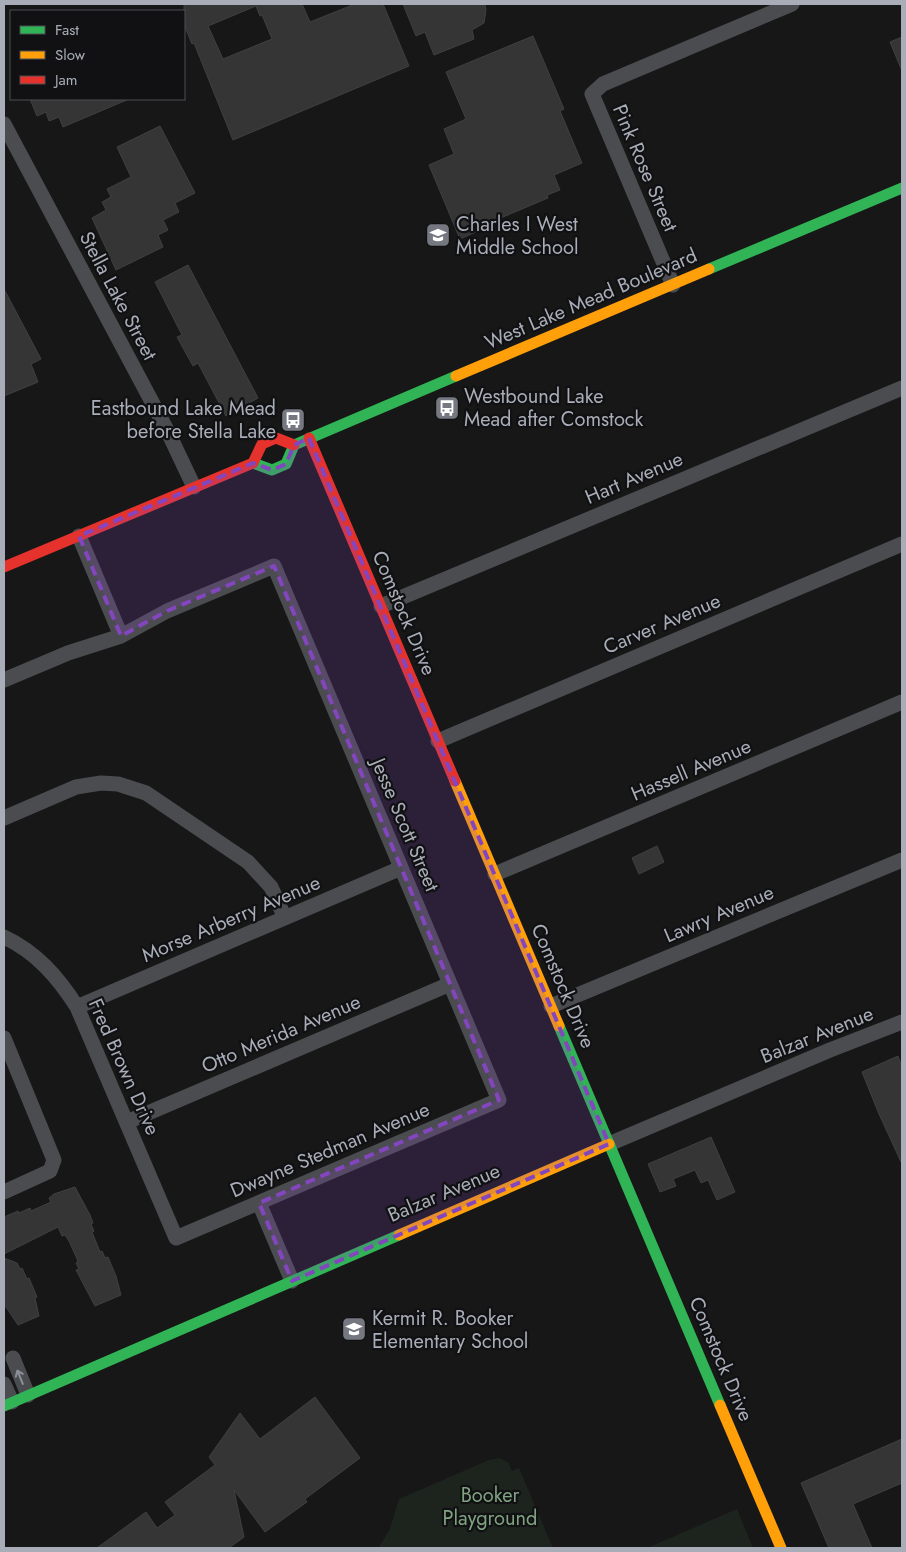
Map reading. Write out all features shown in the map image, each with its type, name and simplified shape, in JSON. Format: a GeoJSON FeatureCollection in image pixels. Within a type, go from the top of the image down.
{"type":"FeatureCollection","features":[{"type":"Feature","properties":{"kind":"street","name":"Pink Rose Street"},"geometry":{"type":"LineString","coordinates":[[673,285],[592,94],[602,84],[792,4]]}},
{"type":"Feature","properties":{"kind":"street","name":"Stella Lake Street"},"geometry":{"type":"LineString","coordinates":[[4,124],[168,432],[194,488]]}},
{"type":"Feature","properties":{"kind":"street","name":"West Lake Mead Boulevard"},"geometry":{"type":"LineString","coordinates":[[294,445],[902,188]]}},
{"type":"Feature","properties":{"kind":"street","name":"Hart Avenue"},"geometry":{"type":"LineString","coordinates":[[381,606],[902,388]]}},
{"type":"Feature","properties":{"kind":"street"},"geometry":{"type":"LineString","coordinates":[[4,567],[253,463],[262,444],[276,438],[294,445],[286,464],[272,470],[253,463]]}},
{"type":"Feature","properties":{"kind":"street","name":"Comstock Drive"},"geometry":{"type":"LineString","coordinates":[[310,438],[781,1548]]}},
{"type":"Feature","properties":{"kind":"street"},"geometry":{"type":"LineString","coordinates":[[4,680],[68,653],[121,636],[79,536]]}},
{"type":"Feature","properties":{"kind":"street","name":"Carver Avenue"},"geometry":{"type":"LineString","coordinates":[[438,741],[902,544]]}},
{"type":"Feature","properties":{"kind":"street","name":"Jesse Scott Street"},"geometry":{"type":"LineString","coordinates":[[121,636],[167,611],[274,566],[500,1100]]}},
{"type":"Feature","properties":{"kind":"street","name":"Hassell Avenue"},"geometry":{"type":"LineString","coordinates":[[495,874],[902,702]]}},
{"type":"Feature","properties":{"kind":"street"},"geometry":{"type":"LineString","coordinates":[[4,818],[85,786],[101,783],[118,784],[146,793],[248,862],[271,887],[285,918]]}},
{"type":"Feature","properties":{"kind":"street","name":"Lawry Avenue"},"geometry":{"type":"LineString","coordinates":[[551,1006],[902,860]]}},
{"type":"Feature","properties":{"kind":"street","name":"Morse Arberry Avenue"},"geometry":{"type":"LineString","coordinates":[[77,1006],[401,868]]}},
{"type":"Feature","properties":{"kind":"street","name":"Fred Brown Drive"},"geometry":{"type":"LineString","coordinates":[[4,937],[36,957],[64,985],[77,1006],[176,1238]]}},
{"type":"Feature","properties":{"kind":"street","name":"Otto Merida Avenue"},"geometry":{"type":"LineString","coordinates":[[127,1122],[450,984]]}},
{"type":"Feature","properties":{"kind":"street","name":"Balzar Avenue"},"geometry":{"type":"LineString","coordinates":[[8,1404],[609,1144],[830,1050],[902,1022]]}},
{"type":"Feature","properties":{"kind":"street"},"geometry":{"type":"LineString","coordinates":[[4,1038],[54,1160],[50,1171],[4,1192]]}},
{"type":"Feature","properties":{"kind":"street","name":"Dwayne Stedman Avenue"},"geometry":{"type":"LineString","coordinates":[[176,1238],[500,1100]]}},
{"type":"Feature","properties":{"kind":"street"},"geometry":{"type":"LineString","coordinates":[[259,1202],[292,1281]]}},
{"type":"Feature","properties":{"kind":"street"},"geometry":{"type":"LineString","coordinates":[[13,1358],[28,1395]]}},
{"type":"Feature","properties":{"kind":"street"},"geometry":{"type":"LineString","coordinates":[[4,1384],[8,1404]]}},
{"type":"Feature","properties":{"kind":"highlighted area"},"geometry":{"type":"Polygon","coordinates":[[[309,438],[609,1144],[292,1281],[259,1203],[499,1100],[274,566],[167,611],[121,636],[79,536],[253,463],[272,470],[286,464],[294,445],[309,438]]]}},
{"type":"Feature","properties":{"kind":"green space","name":"Booker Playground"},"geometry":{"type":"Polygon","coordinates":[[[499,1458],[508,1462],[512,1471],[519,1468],[553,1548],[378,1548],[389,1531],[399,1499],[489,1460],[499,1458]]]}},
{"type":"Feature","properties":{"kind":"green space"},"geometry":{"type":"Polygon","coordinates":[[[737,1509],[753,1548],[647,1548],[737,1509]]]}},
{"type":"Feature","properties":{"kind":"building"},"geometry":{"type":"Polygon","coordinates":[[[184,4],[302,4],[310,22],[355,4],[383,4],[409,66],[233,140],[194,43],[192,44],[185,26],[184,4]],[[256,6],[208,26],[223,59],[272,39],[262,15],[260,16],[256,6]]]}},
{"type":"Feature","properties":{"kind":"building"},"geometry":{"type":"Polygon","coordinates":[[[403,4],[485,4],[486,10],[484,23],[472,30],[474,39],[434,55],[425,32],[416,36],[403,4]]]}},
{"type":"Feature","properties":{"kind":"building"},"geometry":{"type":"Polygon","coordinates":[[[533,36],[564,109],[560,111],[582,163],[554,175],[560,190],[547,195],[548,198],[484,225],[485,228],[460,239],[429,165],[454,154],[444,129],[466,119],[446,72],[533,36]]]}},
{"type":"Feature","properties":{"kind":"building"},"geometry":{"type":"Polygon","coordinates":[[[902,37],[902,71],[890,42],[902,37]]]}},
{"type":"Feature","properties":{"kind":"building"},"geometry":{"type":"Polygon","coordinates":[[[30,100],[127,100],[63,127],[59,117],[49,121],[46,112],[37,116],[30,100]]]}},
{"type":"Feature","properties":{"kind":"building"},"geometry":{"type":"Polygon","coordinates":[[[160,126],[195,193],[175,203],[179,212],[163,220],[168,230],[158,235],[163,247],[116,270],[92,218],[106,210],[102,202],[111,197],[107,189],[131,177],[117,147],[160,126]]]}},
{"type":"Feature","properties":{"kind":"building"},"geometry":{"type":"Polygon","coordinates":[[[188,265],[258,398],[226,416],[198,363],[193,366],[177,337],[182,335],[155,282],[188,265]]]}},
{"type":"Feature","properties":{"kind":"building"},"geometry":{"type":"Polygon","coordinates":[[[4,289],[41,359],[31,364],[38,382],[4,396],[4,289]]]}},
{"type":"Feature","properties":{"kind":"building"},"geometry":{"type":"Polygon","coordinates":[[[657,846],[664,862],[639,874],[632,858],[657,846]]]}},
{"type":"Feature","properties":{"kind":"building"},"geometry":{"type":"Polygon","coordinates":[[[898,1056],[902,1067],[902,1164],[862,1072],[898,1056]]]}},
{"type":"Feature","properties":{"kind":"building"},"geometry":{"type":"Polygon","coordinates":[[[711,1137],[735,1192],[717,1200],[708,1180],[701,1183],[695,1170],[673,1179],[676,1186],[660,1192],[648,1164],[711,1137]]]}},
{"type":"Feature","properties":{"kind":"building"},"geometry":{"type":"Polygon","coordinates":[[[75,1187],[90,1215],[94,1231],[92,1232],[100,1252],[102,1251],[105,1258],[108,1257],[121,1295],[95,1306],[76,1270],[79,1269],[76,1263],[78,1261],[69,1241],[65,1235],[62,1236],[58,1227],[4,1254],[4,1217],[30,1208],[31,1211],[51,1202],[49,1198],[54,1194],[75,1187]]]}},
{"type":"Feature","properties":{"kind":"building"},"geometry":{"type":"Polygon","coordinates":[[[4,1258],[17,1263],[20,1269],[22,1268],[27,1279],[29,1278],[37,1297],[35,1298],[39,1316],[18,1325],[4,1304],[4,1258]]]}},
{"type":"Feature","properties":{"kind":"building"},"geometry":{"type":"Polygon","coordinates":[[[315,1397],[360,1458],[305,1499],[307,1502],[265,1532],[234,1490],[244,1537],[229,1548],[97,1548],[146,1512],[157,1528],[175,1515],[165,1502],[215,1465],[209,1457],[240,1413],[260,1439],[315,1397]]]}},
{"type":"Feature","properties":{"kind":"building"},"geometry":{"type":"Polygon","coordinates":[[[902,1439],[902,1483],[853,1504],[872,1548],[829,1548],[801,1483],[902,1439]]]}},
{"type":"Feature","properties":{"kind":"traffic: fast"},"geometry":{"type":"LineString","coordinates":[[709,269],[902,188]]}},
{"type":"Feature","properties":{"kind":"traffic: fast"},"geometry":{"type":"LineString","coordinates":[[253,463],[272,470],[286,464],[294,445],[456,376]]}},
{"type":"Feature","properties":{"kind":"traffic: fast"},"geometry":{"type":"LineString","coordinates":[[559,1026],[720,1405]]}},
{"type":"Feature","properties":{"kind":"traffic: fast"},"geometry":{"type":"LineString","coordinates":[[4,1406],[399,1235]]}},
{"type":"Feature","properties":{"kind":"traffic: slow"},"geometry":{"type":"LineString","coordinates":[[456,376],[709,269]]}},
{"type":"Feature","properties":{"kind":"traffic: slow"},"geometry":{"type":"LineString","coordinates":[[455,781],[559,1026]]}},
{"type":"Feature","properties":{"kind":"traffic: slow"},"geometry":{"type":"LineString","coordinates":[[399,1235],[609,1144]]}},
{"type":"Feature","properties":{"kind":"traffic: slow"},"geometry":{"type":"LineString","coordinates":[[720,1405],[781,1548]]}},
{"type":"Feature","properties":{"kind":"traffic: jam"},"geometry":{"type":"LineString","coordinates":[[4,567],[253,463],[262,444],[276,438],[294,445]]}},
{"type":"Feature","properties":{"kind":"traffic: jam"},"geometry":{"type":"LineString","coordinates":[[309,438],[455,781]]}},
{"type":"Feature","properties":{"kind":"place","name":"Charles I West Middle School"},"geometry":{"type":"Point","coordinates":[438,235]}},
{"type":"Feature","properties":{"kind":"place","name":"Westbound Lake Mead after Comstock"},"geometry":{"type":"Point","coordinates":[447,408]}},
{"type":"Feature","properties":{"kind":"place","name":"Eastbound Lake Mead before Stella Lake"},"geometry":{"type":"Point","coordinates":[293,420]}},
{"type":"Feature","properties":{"kind":"place","name":"Kermit R. Booker Elementary School"},"geometry":{"type":"Point","coordinates":[354,1329]}}]}
